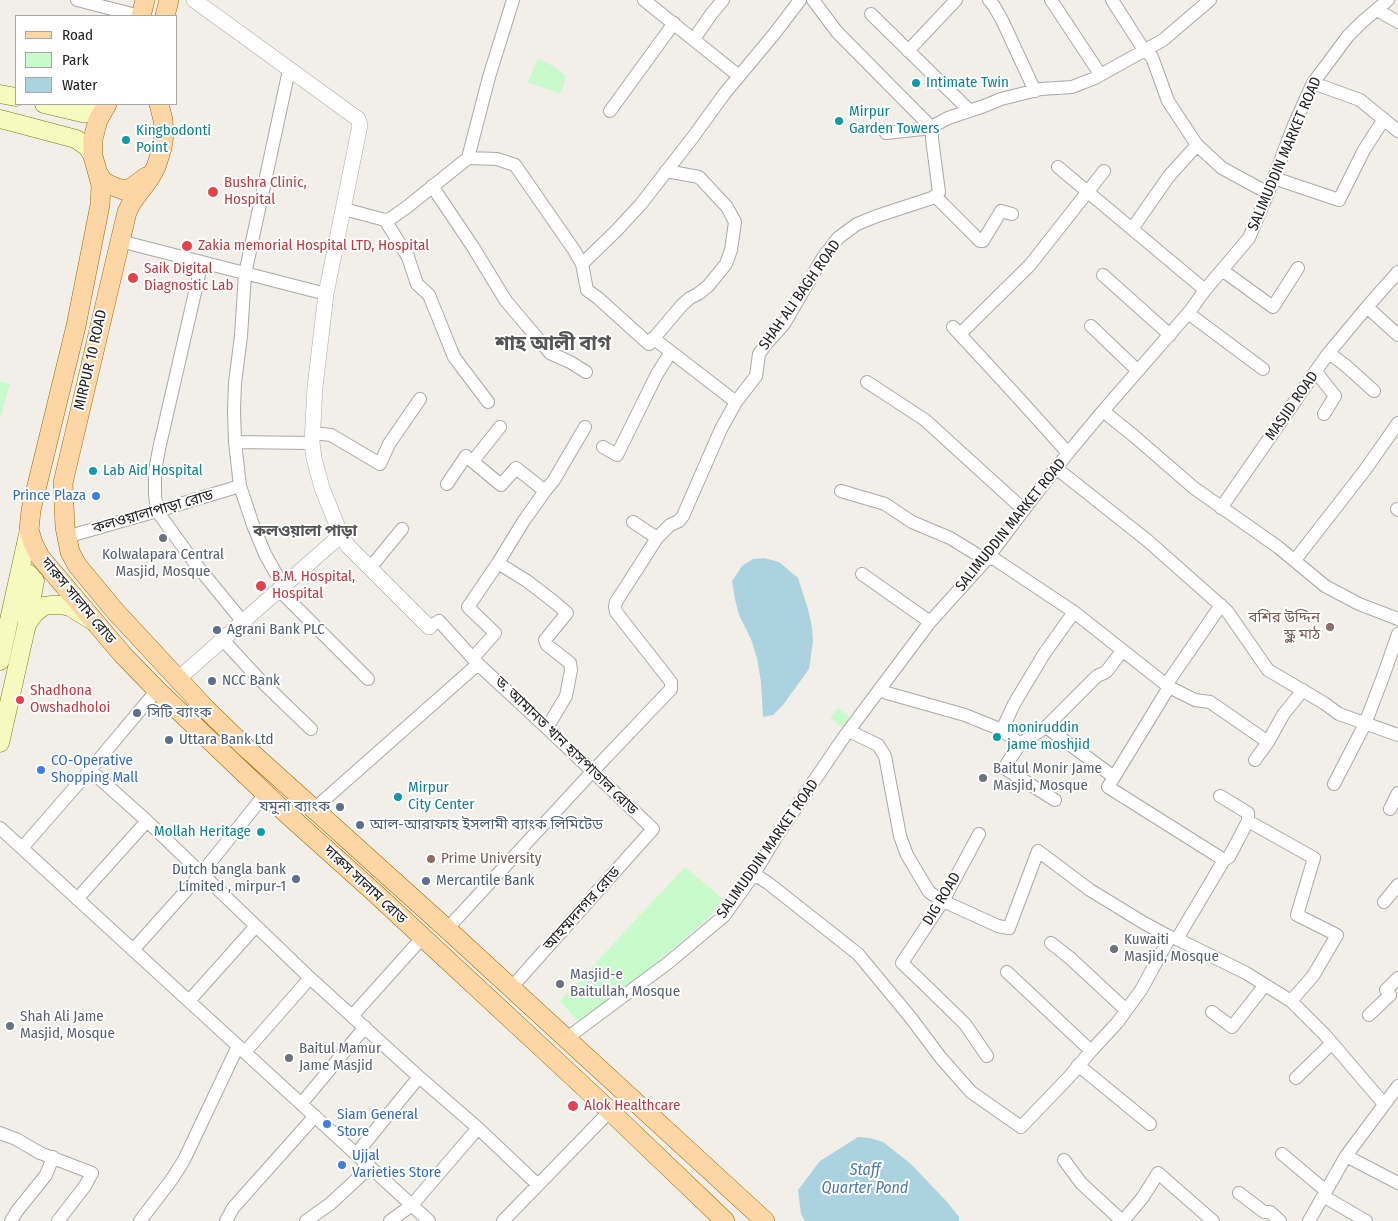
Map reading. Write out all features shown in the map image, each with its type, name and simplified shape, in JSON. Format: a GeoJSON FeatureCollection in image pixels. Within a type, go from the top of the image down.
{"type":"FeatureCollection","features":[{"type":"Feature","properties":{"kind":"main road"},"geometry":{"type":"LineString","coordinates":[[141,15],[145,0]]}},
{"type":"Feature","properties":{"kind":"main road"},"geometry":{"type":"LineString","coordinates":[[165,15],[169,0]]}},
{"type":"Feature","properties":{"kind":"main road"},"geometry":{"type":"LineString","coordinates":[[0,94],[15,97]]}},
{"type":"Feature","properties":{"kind":"main road"},"geometry":{"type":"LineString","coordinates":[[48,105],[82,113],[89,113],[105,107]]}},
{"type":"Feature","properties":{"kind":"main road"},"geometry":{"type":"LineString","coordinates":[[0,119],[76,139],[87,147],[103,180],[123,190],[140,183],[156,167],[164,135],[159,105]]}},
{"type":"Feature","properties":{"kind":"main road","name":"MIRPUR 10 ROAD"},"geometry":{"type":"LineString","coordinates":[[29,530],[31,510],[76,326],[100,205],[93,139],[94,130],[105,107]]}},
{"type":"Feature","properties":{"kind":"main road","name":"MIRPUR 10 ROAD"},"geometry":{"type":"LineString","coordinates":[[66,537],[64,483],[120,241],[132,202],[156,167]]}},
{"type":"Feature","properties":{"kind":"main road"},"geometry":{"type":"LineString","coordinates":[[0,661],[29,530]]}},
{"type":"Feature","properties":{"kind":"main road","name":"দারুস সালাম রোড"},"geometry":{"type":"LineString","coordinates":[[29,530],[40,557],[123,655],[156,690],[610,1111],[725,1221]]}},
{"type":"Feature","properties":{"kind":"main road","name":"দারুস সালাম রোড"},"geometry":{"type":"LineString","coordinates":[[66,537],[70,552],[78,565],[115,611],[206,709],[765,1221]]}},
{"type":"Feature","properties":{"kind":"main road"},"geometry":{"type":"LineString","coordinates":[[0,743],[35,581],[29,574],[19,577]]}},
{"type":"Feature","properties":{"kind":"main road"},"geometry":{"type":"LineString","coordinates":[[26,624],[44,606],[52,604],[70,608],[97,624]]}},
{"type":"Feature","properties":{"kind":"main road"},"geometry":{"type":"LineString","coordinates":[[427,942],[442,924]]}},
{"type":"Feature","properties":{"kind":"street"},"geometry":{"type":"LineString","coordinates":[[77,0],[137,15]]}},
{"type":"Feature","properties":{"kind":"street"},"geometry":{"type":"LineString","coordinates":[[194,0],[358,119],[360,124],[326,294],[315,387],[312,438],[314,458],[322,488],[341,535],[348,546],[429,627]]}},
{"type":"Feature","properties":{"kind":"street"},"geometry":{"type":"LineString","coordinates":[[344,209],[385,220],[394,217],[468,158],[488,77],[513,0]]}},
{"type":"Feature","properties":{"kind":"street"},"geometry":{"type":"LineString","coordinates":[[694,39],[723,0]]}},
{"type":"Feature","properties":{"kind":"street"},"geometry":{"type":"LineString","coordinates":[[582,264],[640,204],[800,0]]}},
{"type":"Feature","properties":{"kind":"street"},"geometry":{"type":"LineString","coordinates":[[813,0],[837,32],[932,128],[933,148],[939,183],[939,192],[935,196],[980,241],[982,241],[1002,211],[1012,214]]}},
{"type":"Feature","properties":{"kind":"street"},"geometry":{"type":"LineString","coordinates":[[908,51],[956,0]]}},
{"type":"Feature","properties":{"kind":"street"},"geometry":{"type":"LineString","coordinates":[[989,0],[1002,20],[1035,91]]}},
{"type":"Feature","properties":{"kind":"street"},"geometry":{"type":"LineString","coordinates":[[1052,0],[1100,74]]}},
{"type":"Feature","properties":{"kind":"street"},"geometry":{"type":"LineString","coordinates":[[1112,0],[1150,51],[1168,101],[1197,145],[1222,168],[1268,193]]}},
{"type":"Feature","properties":{"kind":"street"},"geometry":{"type":"LineString","coordinates":[[886,133],[932,128],[948,118],[1001,99],[1035,91],[1072,87],[1150,51],[1210,0]]}},
{"type":"Feature","properties":{"kind":"street","name":"SALIMUDDIN MARKET ROAD"},"geometry":{"type":"LineString","coordinates":[[567,1038],[668,963],[724,916],[849,730],[930,622],[986,560],[1068,453],[1188,313],[1249,238],[1294,125],[1313,83],[1348,36],[1388,0]]}},
{"type":"Feature","properties":{"kind":"street"},"geometry":{"type":"LineString","coordinates":[[650,2],[739,76]]}},
{"type":"Feature","properties":{"kind":"street"},"geometry":{"type":"LineString","coordinates":[[1376,10],[1398,22]]}},
{"type":"Feature","properties":{"kind":"street"},"geometry":{"type":"LineString","coordinates":[[871,14],[970,111]]}},
{"type":"Feature","properties":{"kind":"street"},"geometry":{"type":"LineString","coordinates":[[610,111],[674,23]]}},
{"type":"Feature","properties":{"kind":"street"},"geometry":{"type":"LineString","coordinates":[[289,70],[246,274],[234,410],[235,442],[240,486],[265,554],[281,588],[368,680]]}},
{"type":"Feature","properties":{"kind":"street"},"geometry":{"type":"LineString","coordinates":[[1313,83],[1360,100],[1398,132]]}},
{"type":"Feature","properties":{"kind":"street"},"geometry":{"type":"LineString","coordinates":[[1274,178],[1338,200],[1341,198],[1364,150],[1384,119]]}},
{"type":"Feature","properties":{"kind":"street"},"geometry":{"type":"LineString","coordinates":[[1132,229],[1169,176],[1197,145]]}},
{"type":"Feature","properties":{"kind":"street"},"geometry":{"type":"LineString","coordinates":[[468,158],[497,159],[515,165],[574,250],[582,264],[587,290],[648,344],[682,305],[708,286],[726,264],[732,250],[735,222],[727,207],[699,177],[666,171]]}},
{"type":"Feature","properties":{"kind":"street"},"geometry":{"type":"LineString","coordinates":[[1058,167],[1206,290]]}},
{"type":"Feature","properties":{"kind":"street"},"geometry":{"type":"LineString","coordinates":[[1068,453],[957,331],[1030,264],[1104,171]]}},
{"type":"Feature","properties":{"kind":"street"},"geometry":{"type":"LineString","coordinates":[[432,186],[506,301],[550,353],[586,372]]}},
{"type":"Feature","properties":{"kind":"street","name":"SHAH ALI BAGH ROAD"},"geometry":{"type":"LineString","coordinates":[[442,924],[671,689],[671,682],[618,616],[615,607],[616,602],[657,538],[670,525],[679,521],[683,516],[721,429],[736,402],[756,376],[759,354],[784,324],[817,268],[838,238],[856,224],[935,196]]}},
{"type":"Feature","properties":{"kind":"street"},"geometry":{"type":"LineString","coordinates":[[385,220],[408,258],[417,284],[429,295],[454,357],[488,402]]}},
{"type":"Feature","properties":{"kind":"street"},"geometry":{"type":"LineString","coordinates":[[120,241],[326,294]]}},
{"type":"Feature","properties":{"kind":"street"},"geometry":{"type":"LineString","coordinates":[[202,262],[158,449],[155,494],[157,511],[194,562],[243,622]]}},
{"type":"Feature","properties":{"kind":"street"},"geometry":{"type":"LineString","coordinates":[[1222,270],[1273,307],[1298,268]]}},
{"type":"Feature","properties":{"kind":"street","name":"MASJID ROAD"},"geometry":{"type":"LineString","coordinates":[[1221,508],[1329,353],[1398,272]]}},
{"type":"Feature","properties":{"kind":"street"},"geometry":{"type":"LineString","coordinates":[[1103,275],[1170,334]]}},
{"type":"Feature","properties":{"kind":"street"},"geometry":{"type":"LineString","coordinates":[[1367,307],[1398,335]]}},
{"type":"Feature","properties":{"kind":"street"},"geometry":{"type":"LineString","coordinates":[[1188,313],[1262,370]]}},
{"type":"Feature","properties":{"kind":"street"},"geometry":{"type":"LineString","coordinates":[[1091,326],[1138,371]]}},
{"type":"Feature","properties":{"kind":"street"},"geometry":{"type":"LineString","coordinates":[[653,338],[736,402]]}},
{"type":"Feature","properties":{"kind":"street"},"geometry":{"type":"LineString","coordinates":[[603,447],[617,455],[657,374],[671,352]]}},
{"type":"Feature","properties":{"kind":"street"},"geometry":{"type":"LineString","coordinates":[[1329,353],[1374,392]]}},
{"type":"Feature","properties":{"kind":"street"},"geometry":{"type":"LineString","coordinates":[[1316,372],[1335,396],[1324,414]]}},
{"type":"Feature","properties":{"kind":"street"},"geometry":{"type":"LineString","coordinates":[[867,382],[925,420],[1024,510]]}},
{"type":"Feature","properties":{"kind":"street"},"geometry":{"type":"LineString","coordinates":[[235,442],[312,438],[331,435],[380,464],[389,444],[420,399]]}},
{"type":"Feature","properties":{"kind":"street"},"geometry":{"type":"LineString","coordinates":[[1103,411],[1194,488],[1294,560],[1325,586],[1359,604],[1398,619]]}},
{"type":"Feature","properties":{"kind":"street"},"geometry":{"type":"LineString","coordinates":[[1294,560],[1365,470],[1398,424]]}},
{"type":"Feature","properties":{"kind":"street"},"geometry":{"type":"LineString","coordinates":[[473,461],[500,427]]}},
{"type":"Feature","properties":{"kind":"street"},"geometry":{"type":"LineString","coordinates":[[314,809],[475,661],[495,633],[468,607],[554,480],[585,427]]}},
{"type":"Feature","properties":{"kind":"street"},"geometry":{"type":"LineString","coordinates":[[447,484],[466,456],[501,485],[516,468],[545,491]]}},
{"type":"Feature","properties":{"kind":"street"},"geometry":{"type":"LineString","coordinates":[[1056,468],[1148,541],[1221,605],[1268,670],[1339,714],[1398,735]]}},
{"type":"Feature","properties":{"kind":"street","name":"কলওয়ালাপাড়া রোড"},"geometry":{"type":"LineString","coordinates":[[66,537],[240,486]]}},
{"type":"Feature","properties":{"kind":"street"},"geometry":{"type":"LineString","coordinates":[[841,491],[885,504],[912,522],[950,538],[986,560],[993,558],[1074,612],[1168,686],[1194,700],[1210,702],[1268,742]]}},
{"type":"Feature","properties":{"kind":"street"},"geometry":{"type":"LineString","coordinates":[[633,522],[657,538]]}},
{"type":"Feature","properties":{"kind":"street"},"geometry":{"type":"LineString","coordinates":[[370,568],[402,529]]}},
{"type":"Feature","properties":{"kind":"street"},"geometry":{"type":"LineString","coordinates":[[178,679],[341,535]]}},
{"type":"Feature","properties":{"kind":"street"},"geometry":{"type":"LineString","coordinates":[[498,563],[527,581],[567,613],[545,640],[547,645],[570,663],[572,670],[566,696],[547,728]]}},
{"type":"Feature","properties":{"kind":"street"},"geometry":{"type":"LineString","coordinates":[[862,574],[930,622]]}},
{"type":"Feature","properties":{"kind":"street"},"geometry":{"type":"LineString","coordinates":[[1221,605],[1168,686],[1108,787],[1224,860]]}},
{"type":"Feature","properties":{"kind":"street"},"geometry":{"type":"LineString","coordinates":[[1002,730],[1014,704],[1044,654],[1074,612]]}},
{"type":"Feature","properties":{"kind":"street","name":"ড. আমানত খান হাসপাতাল রোড"},"geometry":{"type":"LineString","coordinates":[[429,627],[440,621],[475,661],[653,829]]}},
{"type":"Feature","properties":{"kind":"street"},"geometry":{"type":"LineString","coordinates":[[1334,784],[1365,724],[1398,634]]}},
{"type":"Feature","properties":{"kind":"street"},"geometry":{"type":"LineString","coordinates":[[223,640],[259,679],[311,729]]}},
{"type":"Feature","properties":{"kind":"street"},"geometry":{"type":"LineString","coordinates":[[1055,800],[1004,768],[1020,744],[1046,727],[1097,676],[1106,672],[1122,651]]}},
{"type":"Feature","properties":{"kind":"street"},"geometry":{"type":"LineString","coordinates":[[22,848],[156,690]]}},
{"type":"Feature","properties":{"kind":"street"},"geometry":{"type":"LineString","coordinates":[[880,690],[965,715],[1002,730],[1020,744]]}},
{"type":"Feature","properties":{"kind":"street"},"geometry":{"type":"LineString","coordinates":[[1255,760],[1268,742],[1283,715],[1303,690]]}},
{"type":"Feature","properties":{"kind":"street"},"geometry":{"type":"LineString","coordinates":[[1046,727],[1114,777]]}},
{"type":"Feature","properties":{"kind":"street"},"geometry":{"type":"LineString","coordinates":[[849,730],[878,745],[885,756],[900,836],[907,855],[929,892],[943,901],[998,926],[1009,928],[1038,851],[1090,890],[1174,938],[1246,973],[1290,1002],[1332,1043],[1384,1104]]}},
{"type":"Feature","properties":{"kind":"street"},"geometry":{"type":"LineString","coordinates":[[90,770],[147,821],[310,978],[478,1128],[538,1185]]}},
{"type":"Feature","properties":{"kind":"street"},"geometry":{"type":"LineString","coordinates":[[1390,809],[1398,793]]}},
{"type":"Feature","properties":{"kind":"street"},"geometry":{"type":"LineString","coordinates":[[133,950],[202,874],[266,794]]}},
{"type":"Feature","properties":{"kind":"street"},"geometry":{"type":"LineString","coordinates":[[754,874],[858,954],[970,1092],[1021,1127],[1117,1023],[1141,990],[1224,860],[1229,857],[1248,821],[1248,813],[1220,796]]}},
{"type":"Feature","properties":{"kind":"street"},"geometry":{"type":"LineString","coordinates":[[77,899],[147,821]]}},
{"type":"Feature","properties":{"kind":"street"},"geometry":{"type":"LineString","coordinates":[[1248,821],[1314,858],[1297,915],[1337,935],[1313,976],[1290,1002]]}},
{"type":"Feature","properties":{"kind":"street"},"geometry":{"type":"LineString","coordinates":[[0,828],[429,1221]]}},
{"type":"Feature","properties":{"kind":"street","name":"আহম্মদনগর রোড"},"geometry":{"type":"LineString","coordinates":[[511,988],[653,829]]}},
{"type":"Feature","properties":{"kind":"street","name":"DIG ROAD"},"geometry":{"type":"LineString","coordinates":[[979,834],[943,901],[902,963],[965,1024],[987,1056]]}},
{"type":"Feature","properties":{"kind":"street"},"geometry":{"type":"LineString","coordinates":[[1384,902],[1398,885]]}},
{"type":"Feature","properties":{"kind":"street"},"geometry":{"type":"LineString","coordinates":[[189,1001],[256,926]]}},
{"type":"Feature","properties":{"kind":"street"},"geometry":{"type":"LineString","coordinates":[[353,1015],[427,942]]}},
{"type":"Feature","properties":{"kind":"street"},"geometry":{"type":"LineString","coordinates":[[1051,942],[1126,1010]]}},
{"type":"Feature","properties":{"kind":"street"},"geometry":{"type":"LineString","coordinates":[[1007,972],[1091,1051]]}},
{"type":"Feature","properties":{"kind":"street"},"geometry":{"type":"LineString","coordinates":[[140,1221],[184,1160],[241,1049],[310,978]]}},
{"type":"Feature","properties":{"kind":"street"},"geometry":{"type":"LineString","coordinates":[[1369,1014],[1394,1000],[1386,990],[1398,978]]}},
{"type":"Feature","properties":{"kind":"street"},"geometry":{"type":"LineString","coordinates":[[1212,1012],[1232,1026],[1265,985]]}},
{"type":"Feature","properties":{"kind":"street"},"geometry":{"type":"LineString","coordinates":[[301,1104],[365,1027]]}},
{"type":"Feature","properties":{"kind":"street"},"geometry":{"type":"LineString","coordinates":[[1296,1078],[1332,1043]]}},
{"type":"Feature","properties":{"kind":"street"},"geometry":{"type":"LineString","coordinates":[[1078,1065],[1150,1124]]}},
{"type":"Feature","properties":{"kind":"street"},"geometry":{"type":"LineString","coordinates":[[356,1154],[419,1077]]}},
{"type":"Feature","properties":{"kind":"street"},"geometry":{"type":"LineString","coordinates":[[1309,1221],[1346,1156],[1397,1089]]}},
{"type":"Feature","properties":{"kind":"street"},"geometry":{"type":"LineString","coordinates":[[502,1221],[610,1111]]}},
{"type":"Feature","properties":{"kind":"street"},"geometry":{"type":"LineString","coordinates":[[226,1221],[233,1208],[315,1116]]}},
{"type":"Feature","properties":{"kind":"street"},"geometry":{"type":"LineString","coordinates":[[390,1221],[412,1205],[478,1128]]}},
{"type":"Feature","properties":{"kind":"street"},"geometry":{"type":"LineString","coordinates":[[0,1133],[16,1139],[40,1153],[92,1173],[85,1186],[58,1221]]}},
{"type":"Feature","properties":{"kind":"street"},"geometry":{"type":"LineString","coordinates":[[1282,1154],[1324,1194],[1366,1221]]}},
{"type":"Feature","properties":{"kind":"street"},"geometry":{"type":"LineString","coordinates":[[1346,1156],[1398,1183]]}},
{"type":"Feature","properties":{"kind":"street"},"geometry":{"type":"LineString","coordinates":[[11,1221],[46,1175],[53,1157]]}},
{"type":"Feature","properties":{"kind":"street"},"geometry":{"type":"LineString","coordinates":[[1064,1160],[1081,1183],[1122,1221],[1143,1197],[1158,1172],[1213,1221]]}},
{"type":"Feature","properties":{"kind":"street"},"geometry":{"type":"LineString","coordinates":[[306,1221],[330,1204],[370,1167]]}},
{"type":"Feature","properties":{"kind":"street"},"geometry":{"type":"LineString","coordinates":[[1239,1193],[1264,1212],[1270,1212],[1280,1221]]}},
{"type":"Feature","properties":{"kind":"green space"},"geometry":{"type":"Polygon","coordinates":[[[538,59],[553,66],[565,75],[560,94],[528,82],[538,59]]]}},
{"type":"Feature","properties":{"kind":"green space"},"geometry":{"type":"Polygon","coordinates":[[[0,381],[10,384],[0,419],[0,381]]]}},
{"type":"Feature","properties":{"kind":"green space"},"geometry":{"type":"Polygon","coordinates":[[[838,708],[852,719],[844,729],[830,718],[838,708]]]}},
{"type":"Feature","properties":{"kind":"green space"},"geometry":{"type":"Polygon","coordinates":[[[685,867],[723,899],[709,918],[582,1026],[560,1001],[685,867]]]}},
{"type":"Feature","properties":{"kind":"water"},"geometry":{"type":"Polygon","coordinates":[[[764,558],[779,562],[798,578],[808,609],[813,641],[809,669],[783,705],[773,715],[763,717],[761,682],[757,658],[751,639],[739,615],[732,581],[742,566],[753,559],[764,558]]]}},
{"type":"Feature","properties":{"kind":"water","name":"Staff Quarter Pond"},"geometry":{"type":"Polygon","coordinates":[[[858,1137],[883,1142],[911,1164],[948,1203],[959,1217],[959,1221],[805,1221],[801,1214],[798,1190],[820,1161],[858,1137]]]}},
{"type":"Feature","properties":{"kind":"place","name":"Intimate Twin"},"geometry":{"type":"Point","coordinates":[916,83]}},
{"type":"Feature","properties":{"kind":"place","name":"Mirpur Garden Towers"},"geometry":{"type":"Point","coordinates":[839,121]}},
{"type":"Feature","properties":{"kind":"place","name":"Kingbodonti Point"},"geometry":{"type":"Point","coordinates":[126,140]}},
{"type":"Feature","properties":{"kind":"place","name":"Bushra Clinic, Hospital"},"geometry":{"type":"Point","coordinates":[213,192]}},
{"type":"Feature","properties":{"kind":"place","name":"Zakia memorial Hospital LTD, Hospital"},"geometry":{"type":"Point","coordinates":[187,246]}},
{"type":"Feature","properties":{"kind":"place","name":"Saik Digital Diagnostic Lab"},"geometry":{"type":"Point","coordinates":[133,278]}},
{"type":"Feature","properties":{"kind":"place","name":"Lab Aid Hospital"},"geometry":{"type":"Point","coordinates":[93,471]}},
{"type":"Feature","properties":{"kind":"place","name":"Prince Plaza"},"geometry":{"type":"Point","coordinates":[96,496]}},
{"type":"Feature","properties":{"kind":"place","name":"Kolwalapara Central Masjid, Mosque"},"geometry":{"type":"Point","coordinates":[163,538]}},
{"type":"Feature","properties":{"kind":"place","name":"B.M. Hospital, Hospital"},"geometry":{"type":"Point","coordinates":[261,586]}},
{"type":"Feature","properties":{"kind":"place","name":"বশির উদ্দিন স্কুল মাঠ"},"geometry":{"type":"Point","coordinates":[1330,627]}},
{"type":"Feature","properties":{"kind":"place","name":"Agrani Bank PLC"},"geometry":{"type":"Point","coordinates":[217,630]}},
{"type":"Feature","properties":{"kind":"place","name":"NCC Bank"},"geometry":{"type":"Point","coordinates":[212,681]}},
{"type":"Feature","properties":{"kind":"place","name":"Shadhona Owshadholoi"},"geometry":{"type":"Point","coordinates":[20,700]}},
{"type":"Feature","properties":{"kind":"place","name":"সিটি ব্যাংক"},"geometry":{"type":"Point","coordinates":[137,713]}},
{"type":"Feature","properties":{"kind":"place","name":"moniruddin jame moshjid"},"geometry":{"type":"Point","coordinates":[997,737]}},
{"type":"Feature","properties":{"kind":"place","name":"Uttara Bank Ltd"},"geometry":{"type":"Point","coordinates":[169,740]}},
{"type":"Feature","properties":{"kind":"place","name":"CO-Operative Shopping Mall"},"geometry":{"type":"Point","coordinates":[41,770]}},
{"type":"Feature","properties":{"kind":"place","name":"Baitul Monir Jame Masjid, Mosque"},"geometry":{"type":"Point","coordinates":[983,778]}},
{"type":"Feature","properties":{"kind":"place","name":"Mirpur City Center"},"geometry":{"type":"Point","coordinates":[398,797]}},
{"type":"Feature","properties":{"kind":"place","name":"যমুনা ব্যাংক"},"geometry":{"type":"Point","coordinates":[340,807]}},
{"type":"Feature","properties":{"kind":"place","name":"আল-আরাফাহ ইসলামী ব্যাংক লিমিটেড"},"geometry":{"type":"Point","coordinates":[360,825]}},
{"type":"Feature","properties":{"kind":"place","name":"Mollah Heritage"},"geometry":{"type":"Point","coordinates":[261,832]}},
{"type":"Feature","properties":{"kind":"place","name":"Prime University"},"geometry":{"type":"Point","coordinates":[431,859]}},
{"type":"Feature","properties":{"kind":"place","name":"Dutch bangla bank Limited , mirpur-1"},"geometry":{"type":"Point","coordinates":[296,879]}},
{"type":"Feature","properties":{"kind":"place","name":"Mercantile Bank"},"geometry":{"type":"Point","coordinates":[426,881]}},
{"type":"Feature","properties":{"kind":"place","name":"Kuwaiti Masjid, Mosque"},"geometry":{"type":"Point","coordinates":[1114,949]}},
{"type":"Feature","properties":{"kind":"place","name":"Masjid-e Baitullah, Mosque"},"geometry":{"type":"Point","coordinates":[560,984]}},
{"type":"Feature","properties":{"kind":"place","name":"Shah Ali Jame Masjid, Mosque"},"geometry":{"type":"Point","coordinates":[10,1026]}},
{"type":"Feature","properties":{"kind":"place","name":"Baitul Mamur Jame Masjid"},"geometry":{"type":"Point","coordinates":[289,1058]}},
{"type":"Feature","properties":{"kind":"place","name":"Alok Healthcare"},"geometry":{"type":"Point","coordinates":[573,1106]}},
{"type":"Feature","properties":{"kind":"place","name":"Siam General Store"},"geometry":{"type":"Point","coordinates":[327,1124]}},
{"type":"Feature","properties":{"kind":"place","name":"Ujjal Varieties Store"},"geometry":{"type":"Point","coordinates":[342,1165]}},
{"type":"Feature","properties":{"kind":"district","name":"শাহ আলী বাগ"},"geometry":{"type":"Point","coordinates":[553,344]}},
{"type":"Feature","properties":{"kind":"district","name":"কলওয়ালা পাড়া"},"geometry":{"type":"Point","coordinates":[305,532]}}]}
